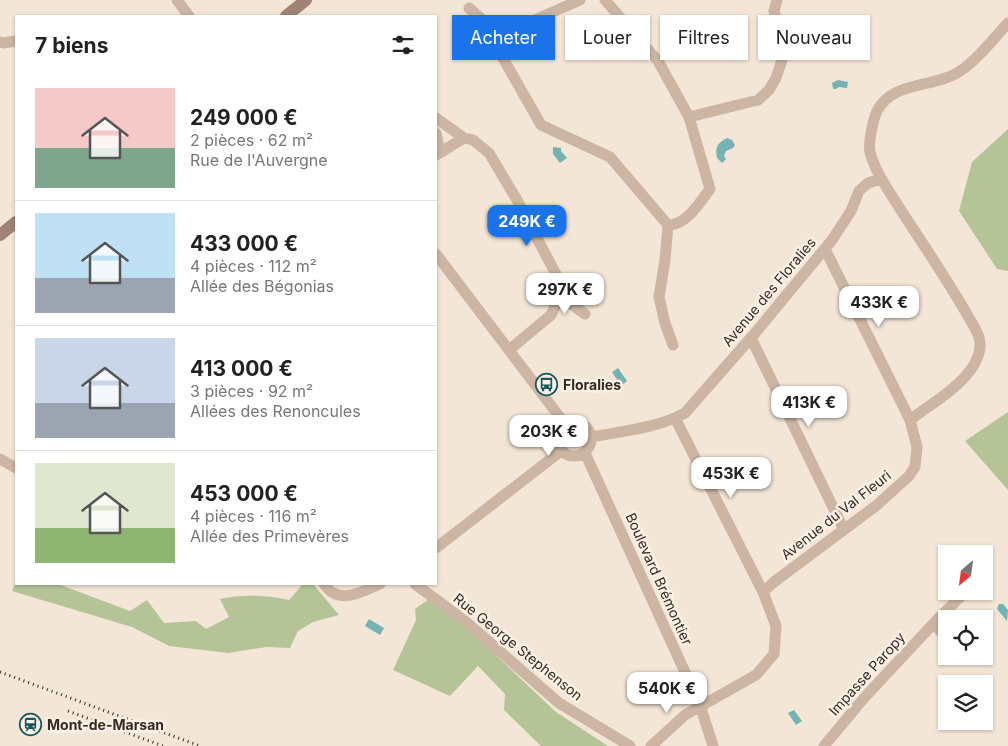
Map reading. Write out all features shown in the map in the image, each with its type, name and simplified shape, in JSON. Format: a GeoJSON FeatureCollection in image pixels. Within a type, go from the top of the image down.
{"type":"FeatureCollection","features":[{"type":"Feature","properties":{"kind":"main road"},"geometry":{"type":"LineString","coordinates":[[288,15],[300,7]]}},
{"type":"Feature","properties":{"kind":"main road"},"geometry":{"type":"LineString","coordinates":[[0,235],[15,223]]}},
{"type":"Feature","properties":{"kind":"street"},"geometry":{"type":"LineString","coordinates":[[177,0],[188,15]]}},
{"type":"Feature","properties":{"kind":"street"},"geometry":{"type":"LineString","coordinates":[[546,15],[580,0]]}},
{"type":"Feature","properties":{"kind":"street"},"geometry":{"type":"LineString","coordinates":[[605,0],[658,61],[689,117],[710,189],[690,214],[674,225],[668,225]]}},
{"type":"Feature","properties":{"kind":"street"},"geometry":{"type":"LineString","coordinates":[[689,117],[758,100],[769,90],[776,78],[785,51],[774,11],[776,0]]}},
{"type":"Feature","properties":{"kind":"street"},"geometry":{"type":"LineString","coordinates":[[469,8],[477,15]]}},
{"type":"Feature","properties":{"kind":"street"},"geometry":{"type":"LineString","coordinates":[[910,420],[957,385],[972,370],[979,356],[981,341],[951,287],[880,177],[870,150],[873,126],[877,111],[894,94],[909,87],[945,79],[962,70],[1008,23]]}},
{"type":"Feature","properties":{"kind":"street"},"geometry":{"type":"LineString","coordinates":[[0,42],[15,41]]}},
{"type":"Feature","properties":{"kind":"street"},"geometry":{"type":"LineString","coordinates":[[504,60],[541,124],[610,157],[668,225],[659,297],[673,346]]}},
{"type":"Feature","properties":{"kind":"street"},"geometry":{"type":"LineString","coordinates":[[437,119],[464,138],[473,140],[489,153],[497,164],[558,278],[560,296],[551,315],[509,350]]}},
{"type":"Feature","properties":{"kind":"street"},"geometry":{"type":"LineString","coordinates":[[438,153],[464,138]]}},
{"type":"Feature","properties":{"kind":"street","name":"Avenue des Floralies"},"geometry":{"type":"LineString","coordinates":[[592,437],[650,425],[685,413],[751,338],[825,249],[850,211],[858,191],[880,177]]}},
{"type":"Feature","properties":{"kind":"street","name":"Avenue du Val Fleuri"},"geometry":{"type":"LineString","coordinates":[[763,592],[877,505],[910,476],[915,467],[917,447],[910,420],[825,249]]}},
{"type":"Feature","properties":{"kind":"street"},"geometry":{"type":"LineString","coordinates":[[437,255],[565,424]]}},
{"type":"Feature","properties":{"kind":"street"},"geometry":{"type":"LineString","coordinates":[[560,296],[585,314]]}},
{"type":"Feature","properties":{"kind":"street"},"geometry":{"type":"LineString","coordinates":[[751,338],[844,530]]}},
{"type":"Feature","properties":{"kind":"street"},"geometry":{"type":"LineString","coordinates":[[651,746],[685,715],[756,675],[774,654],[776,626],[763,592],[675,418]]}},
{"type":"Feature","properties":{"kind":"street"},"geometry":{"type":"LineString","coordinates":[[570,422],[582,424],[592,437],[592,443],[585,453],[575,457],[561,451],[557,440],[558,434],[565,424],[570,422]]}},
{"type":"Feature","properties":{"kind":"street"},"geometry":{"type":"LineString","coordinates":[[437,547],[561,451]]}},
{"type":"Feature","properties":{"kind":"street","name":"Boulevard Brémontier"},"geometry":{"type":"LineString","coordinates":[[585,453],[700,705],[713,746]]}},
{"type":"Feature","properties":{"kind":"street"},"geometry":{"type":"LineString","coordinates":[[0,459],[15,467]]}},
{"type":"Feature","properties":{"kind":"street"},"geometry":{"type":"LineString","coordinates":[[325,585],[332,593],[343,596],[377,585]]}},
{"type":"Feature","properties":{"kind":"street","name":"Rue George Stephenson"},"geometry":{"type":"LineString","coordinates":[[416,585],[465,621],[559,703],[630,746]]}},
{"type":"Feature","properties":{"kind":"street","name":"Impasse Paropy"},"geometry":{"type":"LineString","coordinates":[[824,746],[864,698],[957,600]]}},
{"type":"Feature","properties":{"kind":"street"},"geometry":{"type":"LineString","coordinates":[[934,623],[938,628]]}},
{"type":"Feature","properties":{"kind":"green space"},"geometry":{"type":"Polygon","coordinates":[[[1008,129],[1008,271],[997,269],[959,211],[972,162],[1008,129]]]}},
{"type":"Feature","properties":{"kind":"green space"},"geometry":{"type":"Polygon","coordinates":[[[1008,412],[1008,490],[965,441],[1008,412]]]}},
{"type":"Feature","properties":{"kind":"green space"},"geometry":{"type":"Polygon","coordinates":[[[15,583],[15,585],[61,585],[130,611],[147,600],[164,623],[196,621],[206,629],[229,617],[220,599],[237,596],[255,596],[289,600],[302,585],[314,585],[339,615],[313,622],[298,631],[290,648],[266,647],[228,653],[169,646],[132,627],[12,591],[15,583]]]}},
{"type":"Feature","properties":{"kind":"green space"},"geometry":{"type":"Polygon","coordinates":[[[433,596],[556,712],[608,746],[541,746],[504,710],[505,694],[478,666],[450,696],[393,670],[416,620],[415,609],[433,596]]]}},
{"type":"Feature","properties":{"kind":"water"},"geometry":{"type":"Polygon","coordinates":[[[838,80],[848,82],[847,88],[839,87],[833,89],[832,83],[838,80]]]}},
{"type":"Feature","properties":{"kind":"water"},"geometry":{"type":"Polygon","coordinates":[[[727,138],[732,140],[735,145],[726,151],[724,156],[726,159],[722,163],[717,158],[716,151],[719,144],[727,138]]]}},
{"type":"Feature","properties":{"kind":"water"},"geometry":{"type":"Polygon","coordinates":[[[553,147],[561,148],[561,151],[567,158],[560,163],[553,154],[553,147]]]}},
{"type":"Feature","properties":{"kind":"water"},"geometry":{"type":"Polygon","coordinates":[[[618,368],[627,381],[621,386],[612,372],[618,368]]]}},
{"type":"Feature","properties":{"kind":"water"},"geometry":{"type":"Polygon","coordinates":[[[999,604],[1003,604],[1008,610],[1007,621],[997,609],[999,604]]]}},
{"type":"Feature","properties":{"kind":"water"},"geometry":{"type":"Polygon","coordinates":[[[369,619],[384,628],[380,635],[365,626],[369,619]]]}},
{"type":"Feature","properties":{"kind":"water"},"geometry":{"type":"Polygon","coordinates":[[[794,710],[802,721],[796,725],[788,713],[794,710]]]}},
{"type":"Feature","properties":{"kind":"railway"},"geometry":{"type":"LineString","coordinates":[[0,672],[200,746]]}},
{"type":"Feature","properties":{"kind":"railway"},"geometry":{"type":"LineString","coordinates":[[68,711],[163,746]]}},
{"type":"Feature","properties":{"kind":"place","name":"Floralies"},"geometry":{"type":"Point","coordinates":[547,385]}},
{"type":"Feature","properties":{"kind":"place","name":"Mont-de-Marsan"},"geometry":{"type":"Point","coordinates":[31,725]}}]}
